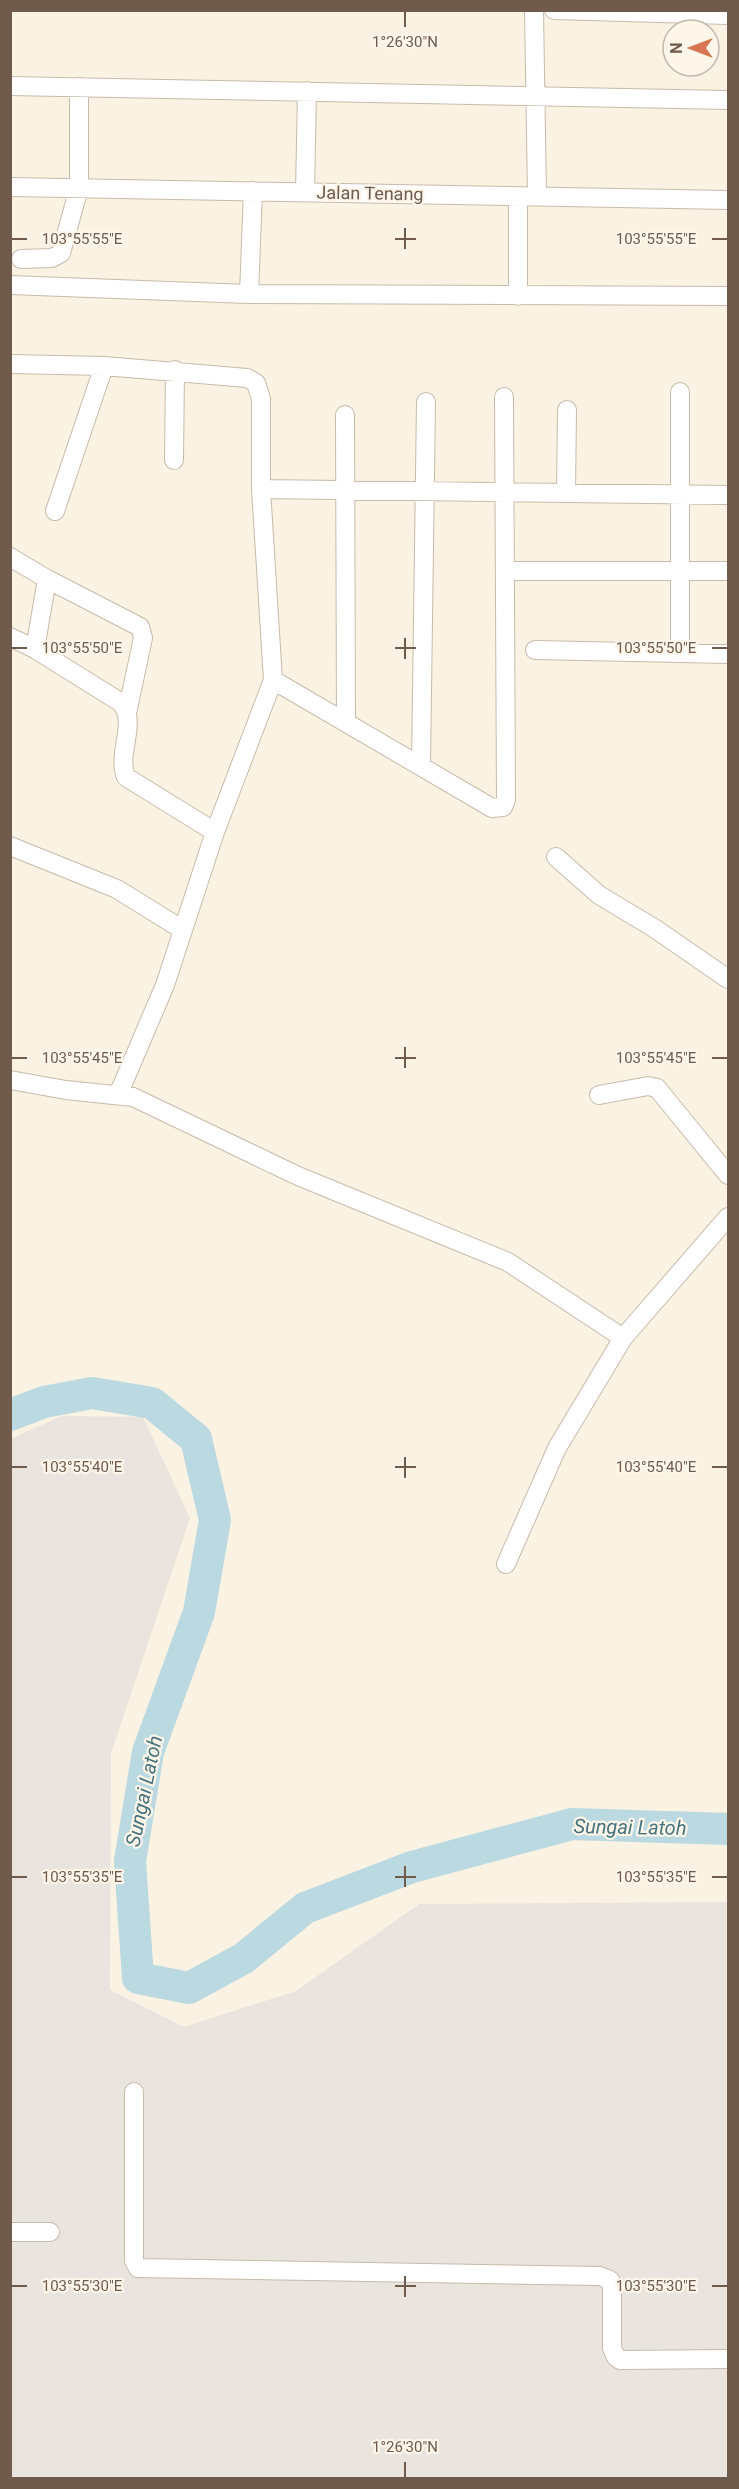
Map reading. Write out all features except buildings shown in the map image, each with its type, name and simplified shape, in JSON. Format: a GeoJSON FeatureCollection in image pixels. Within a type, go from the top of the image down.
{"type":"FeatureCollection","features":[{"type":"Feature","properties":{"kind":"street"},"geometry":{"type":"LineString","coordinates":[[518,296],[535,96],[534,10]]}},
{"type":"Feature","properties":{"kind":"street"},"geometry":{"type":"LineString","coordinates":[[554,10],[729,15]]}},
{"type":"Feature","properties":{"kind":"street"},"geometry":{"type":"LineString","coordinates":[[10,86],[729,100]]}},
{"type":"Feature","properties":{"kind":"street"},"geometry":{"type":"LineString","coordinates":[[21,260],[52,258],[62,253],[79,188],[79,87]]}},
{"type":"Feature","properties":{"kind":"street"},"geometry":{"type":"LineString","coordinates":[[305,192],[307,91]]}},
{"type":"Feature","properties":{"kind":"street","name":"Jalan Tenang"},"geometry":{"type":"LineString","coordinates":[[10,187],[729,200]]}},
{"type":"Feature","properties":{"kind":"street"},"geometry":{"type":"LineString","coordinates":[[249,294],[253,191]]}},
{"type":"Feature","properties":{"kind":"street"},"geometry":{"type":"LineString","coordinates":[[10,285],[249,294],[729,296]]}},
{"type":"Feature","properties":{"kind":"street"},"geometry":{"type":"LineString","coordinates":[[10,364],[175,370],[247,378],[256,383],[261,399],[261,489],[273,680],[215,832],[165,985],[118,1095]]}},
{"type":"Feature","properties":{"kind":"street"},"geometry":{"type":"LineString","coordinates":[[55,511],[104,366]]}},
{"type":"Feature","properties":{"kind":"street"},"geometry":{"type":"LineString","coordinates":[[174,460],[175,370]]}},
{"type":"Feature","properties":{"kind":"street"},"geometry":{"type":"LineString","coordinates":[[680,392],[680,653]]}},
{"type":"Feature","properties":{"kind":"street"},"geometry":{"type":"LineString","coordinates":[[273,680],[492,808],[503,807],[506,800],[504,397]]}},
{"type":"Feature","properties":{"kind":"street"},"geometry":{"type":"LineString","coordinates":[[421,765],[426,402]]}},
{"type":"Feature","properties":{"kind":"street"},"geometry":{"type":"LineString","coordinates":[[566,493],[567,410]]}},
{"type":"Feature","properties":{"kind":"street"},"geometry":{"type":"LineString","coordinates":[[345,415],[346,721]]}},
{"type":"Feature","properties":{"kind":"street"},"geometry":{"type":"LineString","coordinates":[[261,489],[729,495]]}},
{"type":"Feature","properties":{"kind":"street"},"geometry":{"type":"LineString","coordinates":[[10,557],[47,579],[140,627],[143,638],[127,713],[123,764],[126,777],[215,832]]}},
{"type":"Feature","properties":{"kind":"street"},"geometry":{"type":"LineString","coordinates":[[505,571],[729,571]]}},
{"type":"Feature","properties":{"kind":"street"},"geometry":{"type":"LineString","coordinates":[[35,650],[47,579]]}},
{"type":"Feature","properties":{"kind":"street"},"geometry":{"type":"LineString","coordinates":[[10,637],[120,702],[127,713]]}},
{"type":"Feature","properties":{"kind":"street"},"geometry":{"type":"LineString","coordinates":[[535,650],[729,654]]}},
{"type":"Feature","properties":{"kind":"street"},"geometry":{"type":"LineString","coordinates":[[10,846],[117,889],[183,930]]}},
{"type":"Feature","properties":{"kind":"street"},"geometry":{"type":"LineString","coordinates":[[556,857],[599,895],[654,928],[729,979]]}},
{"type":"Feature","properties":{"kind":"street"},"geometry":{"type":"LineString","coordinates":[[10,1080],[66,1090],[133,1097],[298,1176],[508,1262],[623,1338]]}},
{"type":"Feature","properties":{"kind":"street"},"geometry":{"type":"LineString","coordinates":[[599,1095],[648,1086],[657,1088],[729,1174]]}},
{"type":"Feature","properties":{"kind":"street"},"geometry":{"type":"LineString","coordinates":[[506,1564],[557,1448],[623,1338],[729,1217]]}},
{"type":"Feature","properties":{"kind":"street"},"geometry":{"type":"LineString","coordinates":[[134,2092],[134,2261],[138,2268],[600,2276],[610,2280],[612,2284],[612,2348],[620,2360],[729,2359]]}},
{"type":"Feature","properties":{"kind":"street"},"geometry":{"type":"LineString","coordinates":[[10,2232],[50,2232]]}},
{"type":"Feature","properties":{"kind":"shaded area"},"geometry":{"type":"Polygon","coordinates":[[[62,1416],[143,1417],[190,1518],[111,1753],[110,1990],[184,2027],[296,1991],[419,1904],[728,1902],[728,2478],[11,2478],[10,1439],[62,1416]]]}},
{"type":"Feature","properties":{"kind":"waterway","name":"Sungai Latoh"},"geometry":{"type":"LineString","coordinates":[[10,1415],[44,1402],[92,1393],[152,1403],[196,1439],[215,1520],[199,1612],[148,1752],[130,1861],[138,1978],[189,1988],[244,1958],[305,1908],[412,1867],[572,1824],[728,1829]]}}]}
